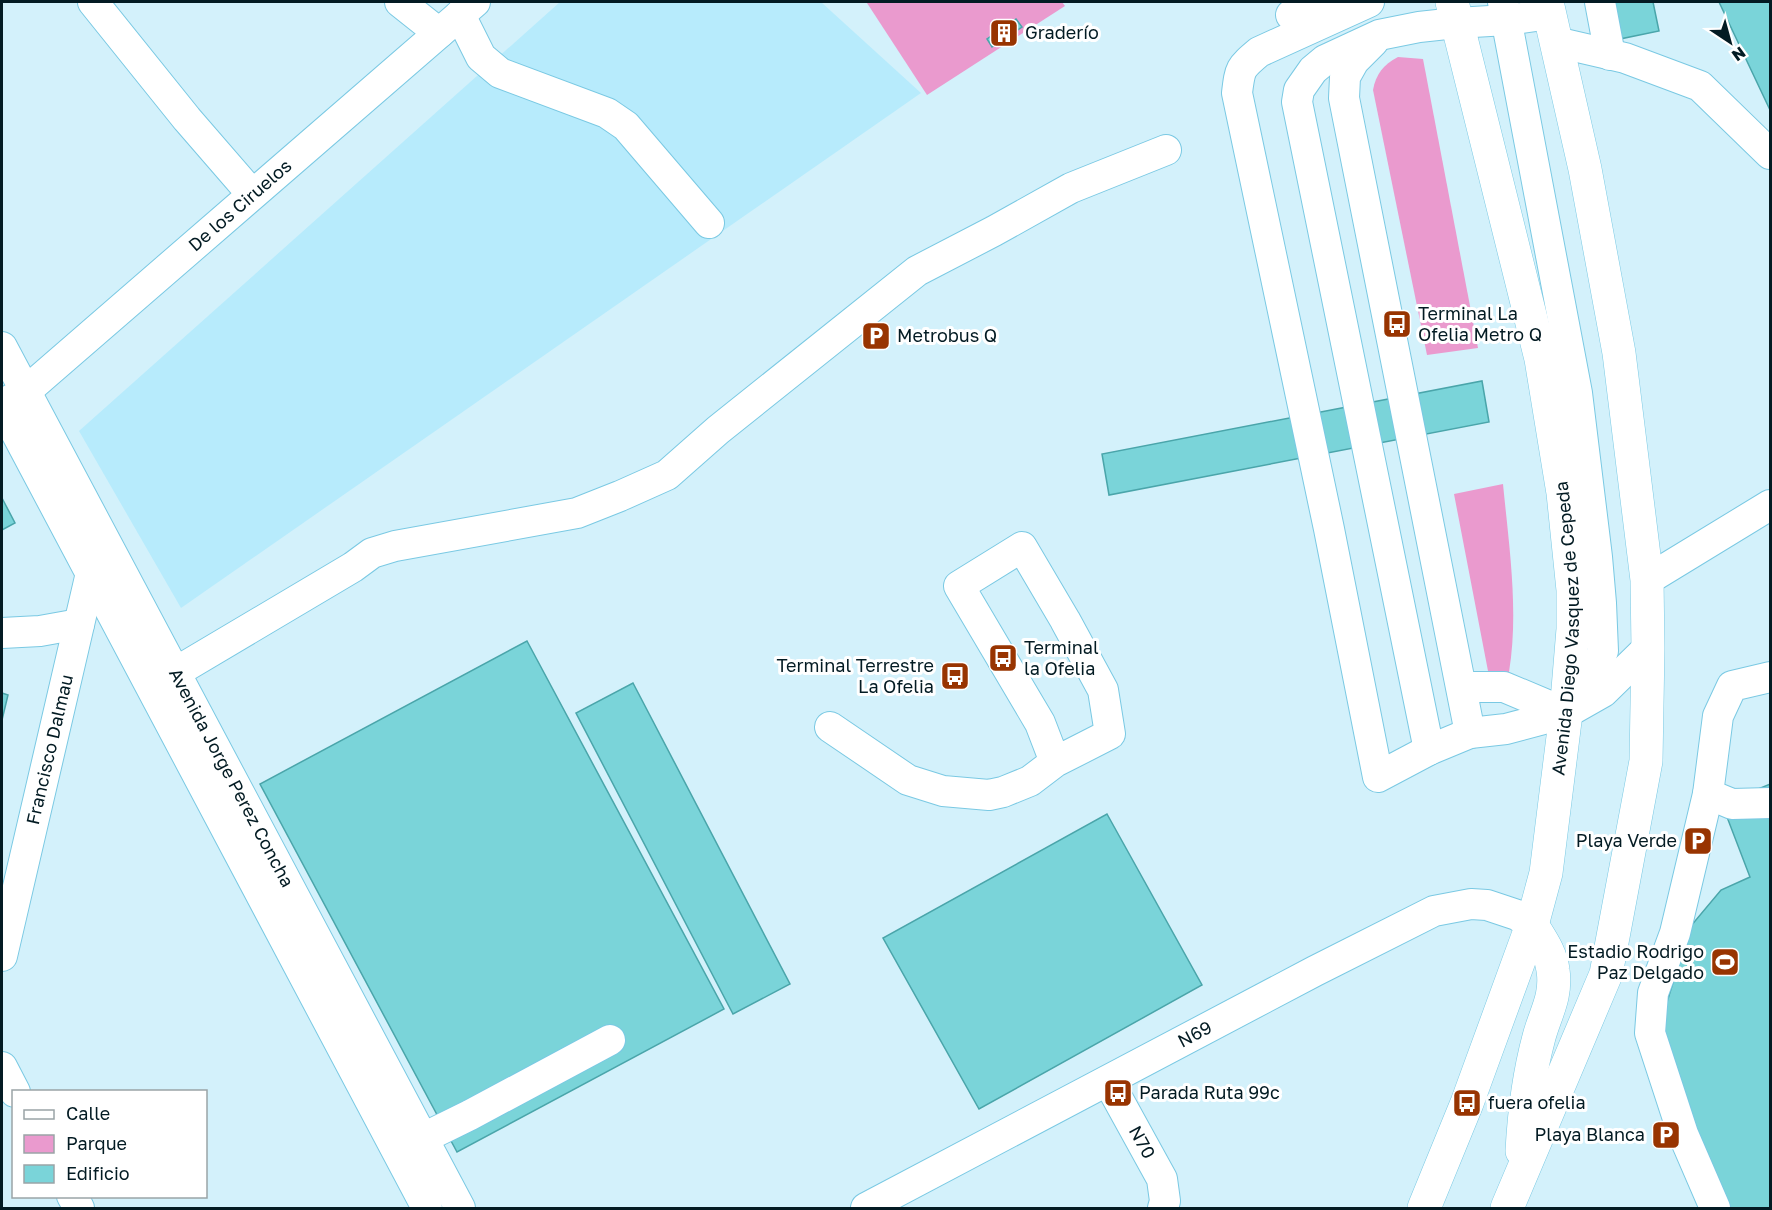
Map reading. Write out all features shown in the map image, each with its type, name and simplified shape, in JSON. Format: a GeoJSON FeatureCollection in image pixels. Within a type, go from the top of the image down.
{"type":"FeatureCollection","features":[{"type":"Feature","properties":{"kind":"main road","name":"Avenida Diego Vasquez de Cepeda"},"geometry":{"type":"LineString","coordinates":[[1424,1209],[1467,1103],[1532,925],[1546,873],[1566,713],[1573,629],[1573,590],[1563,493],[1541,359],[1454,12]]}},
{"type":"Feature","properties":{"kind":"main road"},"geometry":{"type":"LineString","coordinates":[[1507,1209],[1606,974],[1646,761],[1647,580],[1618,352],[1584,169],[1551,19]]}},
{"type":"Feature","properties":{"kind":"main road"},"geometry":{"type":"LineString","coordinates":[[1521,1177],[1524,1110],[1539,1036],[1549,1013],[1554,988],[1553,970],[1548,950],[1532,925]]}},
{"type":"Feature","properties":{"kind":"street"},"geometry":{"type":"LineString","coordinates":[[93,2],[187,119],[252,194]]}},
{"type":"Feature","properties":{"kind":"street"},"geometry":{"type":"LineString","coordinates":[[400,2],[458,16],[481,57],[500,73],[607,112],[626,126],[709,223]]}},
{"type":"Feature","properties":{"kind":"street"},"geometry":{"type":"LineString","coordinates":[[1291,15],[1318,2]]}},
{"type":"Feature","properties":{"kind":"street"},"geometry":{"type":"LineString","coordinates":[[1370,2],[1259,52],[1244,64],[1240,72],[1237,93],[1329,529],[1378,777],[1429,750],[1470,733],[1506,729],[1566,713],[1603,692],[1648,648]]}},
{"type":"Feature","properties":{"kind":"street"},"geometry":{"type":"LineString","coordinates":[[1600,2],[1610,55]]}},
{"type":"Feature","properties":{"kind":"street"},"geometry":{"type":"LineString","coordinates":[[1429,750],[1297,102],[1299,90],[1313,70],[1325,60],[1379,35],[1419,27],[1454,12],[1505,11],[1551,19],[1610,55],[1625,58],[1700,86],[1770,154]]}},
{"type":"Feature","properties":{"kind":"street"},"geometry":{"type":"LineString","coordinates":[[1505,11],[1577,393],[1601,603],[1604,651],[1590,682],[1566,713]]}},
{"type":"Feature","properties":{"kind":"street","name":"De los Ciruelos"},"geometry":{"type":"LineString","coordinates":[[9,401],[458,16]]}},
{"type":"Feature","properties":{"kind":"street"},"geometry":{"type":"LineString","coordinates":[[1379,35],[1354,61],[1345,77],[1344,98],[1470,733]]}},
{"type":"Feature","properties":{"kind":"street"},"geometry":{"type":"LineString","coordinates":[[176,672],[353,567],[372,553],[395,546],[577,513],[667,475],[718,430],[917,271],[1071,188],[1166,150]]}},
{"type":"Feature","properties":{"kind":"street","name":"Avenida Jorge Perez Concha"},"geometry":{"type":"LineString","coordinates":[[2,347],[9,401],[103,566],[410,1145],[460,1209]]}},
{"type":"Feature","properties":{"kind":"street"},"geometry":{"type":"LineString","coordinates":[[1647,580],[1770,505]]}},
{"type":"Feature","properties":{"kind":"street"},"geometry":{"type":"LineString","coordinates":[[830,728],[908,780],[943,791],[989,795],[1030,781],[1055,762],[1110,734],[1103,690],[1022,547],[959,586],[1040,723],[1055,762]]}},
{"type":"Feature","properties":{"kind":"street","name":"Avenida Jorge Perez Concha"},"geometry":{"type":"LineString","coordinates":[[103,566],[176,672],[410,1145],[427,1209]]}},
{"type":"Feature","properties":{"kind":"street","name":"Francisco Dalmau"},"geometry":{"type":"LineString","coordinates":[[2,956],[79,624],[103,566]]}},
{"type":"Feature","properties":{"kind":"street"},"geometry":{"type":"LineString","coordinates":[[2,633],[40,631],[79,624]]}},
{"type":"Feature","properties":{"kind":"street"},"geometry":{"type":"LineString","coordinates":[[1715,1209],[1683,1134],[1650,1033],[1653,993],[1675,933],[1708,794],[1718,716],[1732,686],[1770,677]]}},
{"type":"Feature","properties":{"kind":"street"},"geometry":{"type":"LineString","coordinates":[[1462,687],[1504,687],[1566,713]]}},
{"type":"Feature","properties":{"kind":"street"},"geometry":{"type":"LineString","coordinates":[[1708,794],[1732,804],[1770,803]]}},
{"type":"Feature","properties":{"kind":"street","name":"N69"},"geometry":{"type":"LineString","coordinates":[[866,1209],[1316,971],[1434,912],[1471,904],[1487,905],[1517,915],[1532,925]]}},
{"type":"Feature","properties":{"kind":"street"},"geometry":{"type":"LineString","coordinates":[[410,1145],[610,1040]]}},
{"type":"Feature","properties":{"kind":"street"},"geometry":{"type":"LineString","coordinates":[[2,1067],[14,1090]]}},
{"type":"Feature","properties":{"kind":"street","name":"N70"},"geometry":{"type":"LineString","coordinates":[[1108,1081],[1162,1179],[1165,1201],[1163,1209]]}},
{"type":"Feature","properties":{"kind":"street"},"geometry":{"type":"LineString","coordinates":[[1521,1177],[1527,1209]]}},
{"type":"Feature","properties":{"kind":"shaded area"},"geometry":{"type":"Polygon","coordinates":[[[560,2],[821,2],[921,93],[181,608],[79,431],[560,2]]]}},
{"type":"Feature","properties":{"kind":"green space"},"geometry":{"type":"Polygon","coordinates":[[[1062,2],[1065,6],[927,95],[867,3],[1062,2]]]}},
{"type":"Feature","properties":{"kind":"green space"},"geometry":{"type":"Polygon","coordinates":[[[1398,57],[1423,59],[1478,348],[1427,355],[1373,90],[1381,70],[1398,57]]]}},
{"type":"Feature","properties":{"kind":"green space"},"geometry":{"type":"Polygon","coordinates":[[[1503,484],[1513,602],[1509,672],[1488,671],[1454,494],[1503,484]]]}},
{"type":"Feature","properties":{"kind":"building"},"geometry":{"type":"Polygon","coordinates":[[[1607,2],[1653,2],[1659,31],[1615,40],[1607,2]]]}},
{"type":"Feature","properties":{"kind":"building"},"geometry":{"type":"Polygon","coordinates":[[[1719,2],[1770,2],[1770,110],[1719,2]]]}},
{"type":"Feature","properties":{"kind":"building","name":"Graderío"},"geometry":{"type":"Polygon","coordinates":[[[1016,19],[1022,27],[992,47],[987,39],[1016,19]]]}},
{"type":"Feature","properties":{"kind":"building"},"geometry":{"type":"Polygon","coordinates":[[[1482,381],[1489,422],[1109,495],[1102,454],[1482,381]]]}},
{"type":"Feature","properties":{"kind":"building"},"geometry":{"type":"Polygon","coordinates":[[[2,498],[15,523],[2,530],[2,498]]]}},
{"type":"Feature","properties":{"kind":"building"},"geometry":{"type":"Polygon","coordinates":[[[527,641],[724,1009],[457,1152],[260,784],[527,641]]]}},
{"type":"Feature","properties":{"kind":"building"},"geometry":{"type":"Polygon","coordinates":[[[633,683],[790,984],[733,1014],[576,713],[633,683]]]}},
{"type":"Feature","properties":{"kind":"building"},"geometry":{"type":"Polygon","coordinates":[[[2,693],[8,695],[2,720],[2,693]]]}},
{"type":"Feature","properties":{"kind":"building","name":"Estadio Rodrigo Paz Delgado"},"geometry":{"type":"Polygon","coordinates":[[[1770,784],[1770,1208],[1719,1208],[1660,1025],[1690,927],[1721,890],[1750,877],[1722,804],[1770,784]]]}},
{"type":"Feature","properties":{"kind":"building"},"geometry":{"type":"Polygon","coordinates":[[[1107,814],[1202,985],[979,1109],[883,938],[1107,814]]]}},
{"type":"Feature","properties":{"kind":"place","name":"Graderío"},"geometry":{"type":"Point","coordinates":[1004,33]}},
{"type":"Feature","properties":{"kind":"place","name":"Terminal La Ofelia Metro Q"},"geometry":{"type":"Point","coordinates":[1397,324]}},
{"type":"Feature","properties":{"kind":"place","name":"Metrobus Q"},"geometry":{"type":"Point","coordinates":[876,336]}},
{"type":"Feature","properties":{"kind":"place","name":"Terminal la Ofelia"},"geometry":{"type":"Point","coordinates":[1003,658]}},
{"type":"Feature","properties":{"kind":"place","name":"Terminal Terrestre La Ofelia"},"geometry":{"type":"Point","coordinates":[955,676]}},
{"type":"Feature","properties":{"kind":"place","name":"Playa Verde"},"geometry":{"type":"Point","coordinates":[1698,841]}},
{"type":"Feature","properties":{"kind":"place","name":"Estadio Rodrigo Paz Delgado"},"geometry":{"type":"Point","coordinates":[1725,962]}},
{"type":"Feature","properties":{"kind":"place","name":"Parada Ruta 99c"},"geometry":{"type":"Point","coordinates":[1118,1093]}},
{"type":"Feature","properties":{"kind":"place","name":"fuera ofelia"},"geometry":{"type":"Point","coordinates":[1467,1103]}},
{"type":"Feature","properties":{"kind":"place","name":"Playa Blanca"},"geometry":{"type":"Point","coordinates":[1666,1135]}}]}
